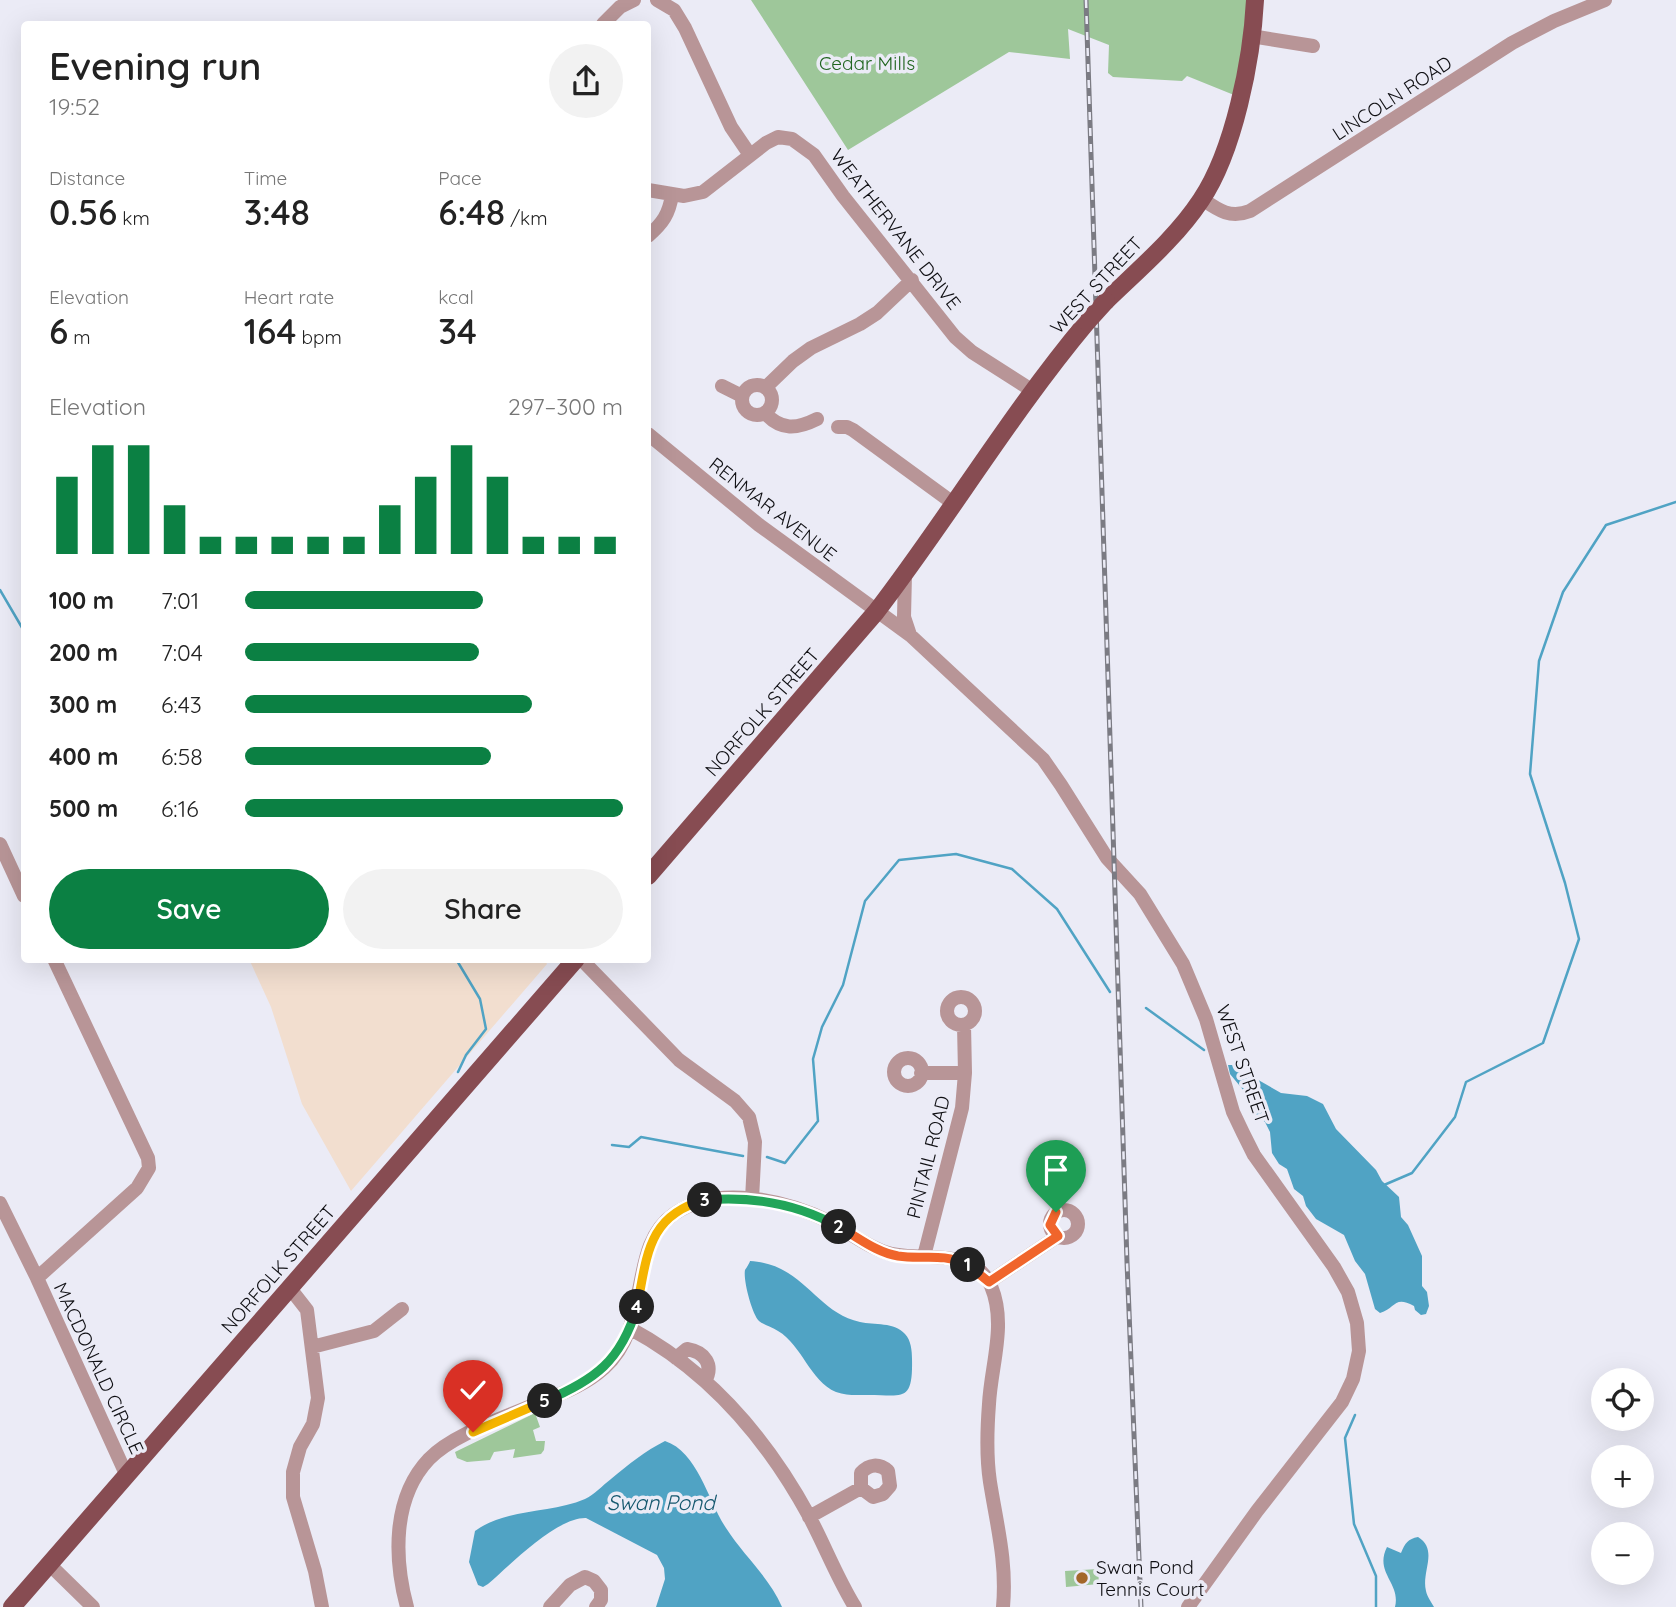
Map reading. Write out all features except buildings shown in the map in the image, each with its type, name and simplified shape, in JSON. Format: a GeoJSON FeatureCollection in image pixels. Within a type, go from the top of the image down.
{"type":"FeatureCollection","features":[{"type":"Feature","properties":{"kind":"main road","name":"WEST STREET"},"geometry":{"type":"LineString","coordinates":[[905,574],[1033,391],[1087,322],[1166,243],[1202,199],[1224,153],[1239,99],[1255,0]]}},
{"type":"Feature","properties":{"kind":"main road","name":"NORFOLK STREET"},"geometry":{"type":"LineString","coordinates":[[651,873],[876,612],[905,574]]}},
{"type":"Feature","properties":{"kind":"main road","name":"NORFOLK STREET"},"geometry":{"type":"LineString","coordinates":[[12,1607],[574,963]]}},
{"type":"Feature","properties":{"kind":"street"},"geometry":{"type":"LineString","coordinates":[[606,21],[620,7],[634,0]]}},
{"type":"Feature","properties":{"kind":"street"},"geometry":{"type":"LineString","coordinates":[[657,0],[674,10],[685,28],[726,116],[750,155]]}},
{"type":"Feature","properties":{"kind":"street","name":"LINCOLN ROAD"},"geometry":{"type":"LineString","coordinates":[[1202,199],[1228,214],[1250,211],[1512,43],[1605,0]]}},
{"type":"Feature","properties":{"kind":"street"},"geometry":{"type":"LineString","coordinates":[[1251,36],[1313,46]]}},
{"type":"Feature","properties":{"kind":"street","name":"WEATHERVANE DRIVE"},"geometry":{"type":"LineString","coordinates":[[651,191],[684,196],[703,192],[778,136],[802,144],[814,155],[956,337],[972,352],[1033,391]]}},
{"type":"Feature","properties":{"kind":"street"},"geometry":{"type":"LineString","coordinates":[[651,233],[661,225],[669,212],[672,195]]}},
{"type":"Feature","properties":{"kind":"street"},"geometry":{"type":"LineString","coordinates":[[766,387],[793,361],[877,313],[912,280]]}},
{"type":"Feature","properties":{"kind":"street"},"geometry":{"type":"LineString","coordinates":[[765,413],[755,415],[746,411],[742,396],[751,385],[766,387]]}},
{"type":"Feature","properties":{"kind":"street"},"geometry":{"type":"LineString","coordinates":[[722,386],[742,396]]}},
{"type":"Feature","properties":{"kind":"street"},"geometry":{"type":"LineString","coordinates":[[765,413],[772,400],[766,387]]}},
{"type":"Feature","properties":{"kind":"street"},"geometry":{"type":"LineString","coordinates":[[765,413],[778,425],[797,428],[817,419]]}},
{"type":"Feature","properties":{"kind":"street"},"geometry":{"type":"LineString","coordinates":[[838,427],[853,430],[953,503]]}},
{"type":"Feature","properties":{"kind":"street","name":"RENMAR AVENUE"},"geometry":{"type":"LineString","coordinates":[[651,436],[759,525],[876,612]]}},
{"type":"Feature","properties":{"kind":"street"},"geometry":{"type":"LineString","coordinates":[[905,574],[904,617],[909,635]]}},
{"type":"Feature","properties":{"kind":"street","name":"WEST STREET"},"geometry":{"type":"LineString","coordinates":[[876,612],[909,635],[1042,759],[1062,785],[1107,858],[1140,894],[1178,955],[1195,989],[1233,1112],[1254,1155],[1334,1267],[1355,1310],[1359,1341],[1357,1363],[1353,1380],[1342,1402],[1257,1511],[1188,1607]]}},
{"type":"Feature","properties":{"kind":"street"},"geometry":{"type":"LineString","coordinates":[[0,844],[21,890]]}},
{"type":"Feature","properties":{"kind":"street","name":"MACDONALD CIRCLE"},"geometry":{"type":"LineString","coordinates":[[37,1278],[137,1188],[149,1168],[148,1158],[56,963]]}},
{"type":"Feature","properties":{"kind":"street"},"geometry":{"type":"LineString","coordinates":[[582,963],[679,1059],[735,1101],[749,1117],[755,1142],[752,1199]]}},
{"type":"Feature","properties":{"kind":"street","name":"PINTAIL ROAD"},"geometry":{"type":"LineString","coordinates":[[924,1255],[957,1132],[965,1073],[964,1025]]}},
{"type":"Feature","properties":{"kind":"street"},"geometry":{"type":"LineString","coordinates":[[921,1073],[965,1073]]}},
{"type":"Feature","properties":{"kind":"street"},"geometry":{"type":"LineString","coordinates":[[407,1607],[399,1570],[398,1534],[407,1499],[420,1471],[430,1458],[462,1437],[587,1381],[606,1367],[631,1329],[649,1245],[671,1216],[686,1206],[703,1200],[752,1199],[803,1211],[826,1220],[883,1252],[897,1256],[924,1255],[955,1259],[978,1272],[989,1282],[998,1307],[999,1321],[990,1377],[988,1464],[1003,1552],[1003,1607]]}},
{"type":"Feature","properties":{"kind":"street","name":"MACDONALD CIRCLE"},"geometry":{"type":"LineString","coordinates":[[0,1203],[126,1474]]}},
{"type":"Feature","properties":{"kind":"street"},"geometry":{"type":"LineString","coordinates":[[989,1282],[1058,1236]]}},
{"type":"Feature","properties":{"kind":"street"},"geometry":{"type":"LineString","coordinates":[[289,1287],[307,1310],[318,1398],[317,1413],[296,1458],[293,1497],[315,1571],[322,1607]]}},
{"type":"Feature","properties":{"kind":"street"},"geometry":{"type":"LineString","coordinates":[[312,1347],[364,1335],[390,1321],[402,1308]]}},
{"type":"Feature","properties":{"kind":"street"},"geometry":{"type":"LineString","coordinates":[[631,1329],[653,1341],[705,1381],[765,1447],[809,1517],[855,1607]]}},
{"type":"Feature","properties":{"kind":"street"},"geometry":{"type":"LineString","coordinates":[[809,1517],[861,1488]]}},
{"type":"Feature","properties":{"kind":"street"},"geometry":{"type":"LineString","coordinates":[[49,1564],[93,1607]]}},
{"type":"Feature","properties":{"kind":"street"},"geometry":{"type":"LineString","coordinates":[[550,1607],[570,1585],[585,1577],[594,1581],[601,1590],[601,1600],[596,1607]]}},
{"type":"Feature","properties":{"kind":"shaded area"},"geometry":{"type":"Polygon","coordinates":[[[251,963],[547,964],[351,1191],[302,1104],[271,1007],[251,963]]]}},
{"type":"Feature","properties":{"kind":"green space","name":"Cedar Mills"},"geometry":{"type":"Polygon","coordinates":[[[751,0],[1250,0],[1234,95],[1187,76],[1182,81],[1113,77],[1108,73],[1109,45],[1068,29],[1070,59],[1009,52],[848,150],[751,0]]]}},
{"type":"Feature","properties":{"kind":"green space"},"geometry":{"type":"Polygon","coordinates":[[[535,1413],[540,1427],[533,1430],[536,1441],[545,1441],[541,1454],[513,1458],[515,1449],[494,1452],[490,1460],[467,1462],[457,1458],[455,1452],[535,1413]]]}},
{"type":"Feature","properties":{"kind":"green space","name":"Swan Pond Tennis Court"},"geometry":{"type":"Polygon","coordinates":[[[1098,1569],[1099,1584],[1066,1587],[1065,1571],[1098,1569]]]}},
{"type":"Feature","properties":{"kind":"water"},"geometry":{"type":"Polygon","coordinates":[[[1228,1065],[1281,1093],[1307,1096],[1323,1104],[1336,1129],[1399,1197],[1401,1217],[1408,1225],[1422,1256],[1422,1286],[1427,1292],[1429,1306],[1426,1314],[1421,1315],[1414,1306],[1402,1302],[1380,1313],[1375,1309],[1365,1274],[1355,1261],[1344,1235],[1316,1219],[1306,1206],[1303,1196],[1294,1189],[1287,1169],[1279,1164],[1272,1153],[1270,1132],[1265,1122],[1249,1110],[1244,1091],[1230,1074],[1228,1065]]]}},
{"type":"Feature","properties":{"kind":"water"},"geometry":{"type":"Polygon","coordinates":[[[750,1261],[784,1270],[831,1309],[845,1317],[901,1330],[909,1339],[911,1349],[912,1373],[908,1390],[898,1395],[852,1395],[827,1387],[786,1337],[756,1317],[745,1281],[745,1270],[750,1261]]]}},
{"type":"Feature","properties":{"kind":"water","name":"Swan Pond"},"geometry":{"type":"Polygon","coordinates":[[[665,1441],[686,1455],[694,1466],[726,1528],[770,1586],[782,1607],[656,1607],[665,1579],[664,1568],[657,1555],[586,1518],[574,1520],[548,1533],[488,1584],[483,1587],[478,1585],[469,1562],[475,1531],[500,1518],[585,1499],[637,1458],[665,1441]]]}},
{"type":"Feature","properties":{"kind":"water"},"geometry":{"type":"Polygon","coordinates":[[[1418,1537],[1427,1548],[1425,1584],[1427,1595],[1434,1607],[1395,1607],[1396,1599],[1385,1571],[1384,1556],[1387,1547],[1401,1553],[1407,1542],[1418,1537]]]}},
{"type":"Feature","properties":{"kind":"waterway"},"geometry":{"type":"LineString","coordinates":[[1384,1185],[1412,1173],[1455,1117],[1466,1082],[1543,1043],[1579,939],[1565,883],[1530,774],[1539,661],[1563,592],[1606,525],[1676,502]]}},
{"type":"Feature","properties":{"kind":"waterway"},"geometry":{"type":"LineString","coordinates":[[0,590],[21,626]]}},
{"type":"Feature","properties":{"kind":"waterway"},"geometry":{"type":"LineString","coordinates":[[767,1157],[785,1163],[818,1121],[813,1059],[822,1027],[843,985],[865,901],[899,860],[956,854],[1012,869],[1057,909],[1110,992]]}},
{"type":"Feature","properties":{"kind":"waterway"},"geometry":{"type":"LineString","coordinates":[[458,963],[480,999],[486,1029],[466,1055],[458,1072]]}},
{"type":"Feature","properties":{"kind":"waterway"},"geometry":{"type":"LineString","coordinates":[[1146,1008],[1204,1050]]}},
{"type":"Feature","properties":{"kind":"waterway"},"geometry":{"type":"LineString","coordinates":[[612,1145],[629,1147],[641,1137],[743,1156]]}},
{"type":"Feature","properties":{"kind":"waterway"},"geometry":{"type":"LineString","coordinates":[[1355,1415],[1345,1438],[1354,1524],[1376,1576],[1376,1607]]}},
{"type":"Feature","properties":{"kind":"railway"},"geometry":{"type":"LineString","coordinates":[[1086,0],[1127,1262],[1141,1607]]}},
{"type":"Feature","properties":{"kind":"place","name":"Swan Pond Tennis Court"},"geometry":{"type":"Point","coordinates":[1082,1578]}},
{"type":"Feature","properties":{"kind":"route"},"geometry":{"type":"LineString","coordinates":[[473,1432],[568,1391],[606,1367],[631,1329],[649,1245],[671,1216],[686,1206],[703,1200],[724,1198],[774,1203],[826,1220],[883,1252],[897,1256],[924,1255],[955,1259],[968,1265],[989,1282],[1058,1236],[1051,1230],[1050,1225],[1056,1212]]}}]}
